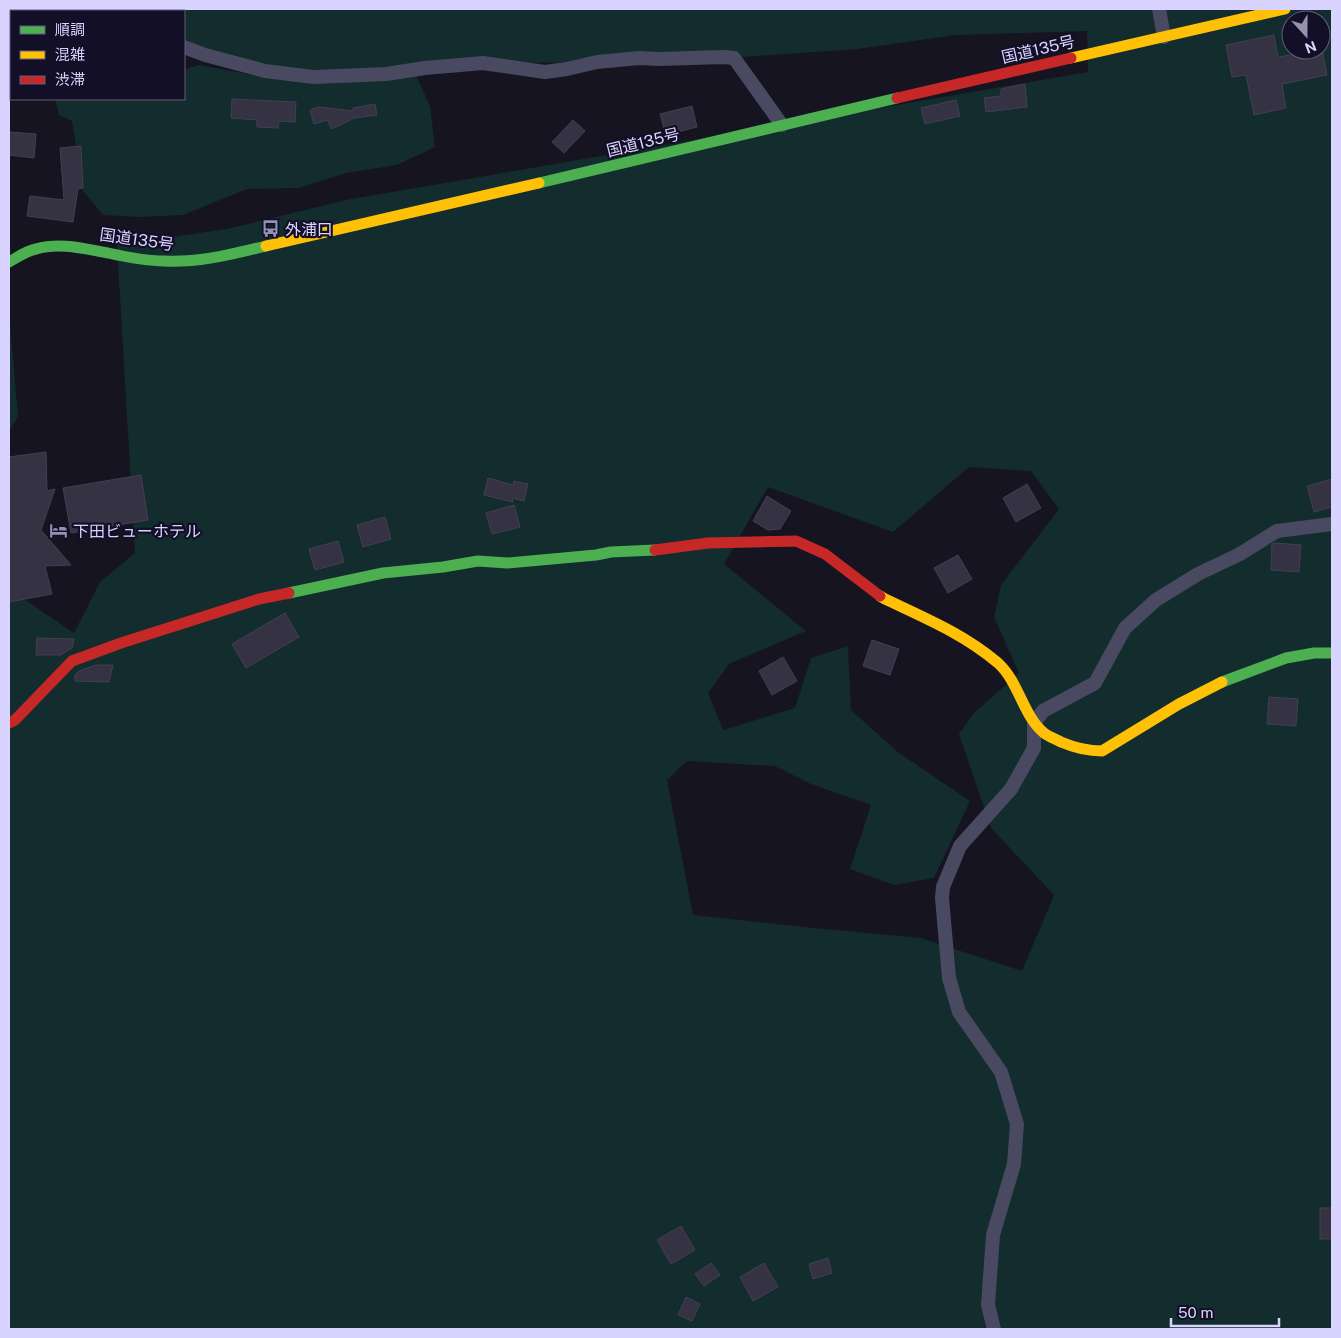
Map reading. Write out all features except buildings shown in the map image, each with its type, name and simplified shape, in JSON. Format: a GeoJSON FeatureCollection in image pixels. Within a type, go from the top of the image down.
{"type":"FeatureCollection","features":[{"type":"Feature","properties":{"kind":"main road","name":"国道135号"},"geometry":{"type":"LineString","coordinates":[[9,262],[37,247],[57,245],[159,261],[193,262],[637,161],[782,125],[1285,9]]}},
{"type":"Feature","properties":{"kind":"main road"},"geometry":{"type":"LineString","coordinates":[[9,723],[15,720],[72,661],[120,642],[259,599],[383,573],[443,567],[478,561],[507,563],[611,552],[661,550],[708,544],[796,541],[825,554],[885,598],[954,632],[977,647],[1000,665],[1015,686],[1034,723],[1045,734],[1073,747],[1088,751],[1102,751],[1179,704],[1223,682],[1286,658],[1314,653],[1332,654]]}},
{"type":"Feature","properties":{"kind":"street"},"geometry":{"type":"LineString","coordinates":[[1159,9],[1164,37]]}},
{"type":"Feature","properties":{"kind":"street"},"geometry":{"type":"LineString","coordinates":[[185,47],[205,55],[265,71],[313,76],[386,74],[425,68],[483,63],[545,72],[597,62],[639,58],[734,58],[782,125]]}},
{"type":"Feature","properties":{"kind":"street"},"geometry":{"type":"LineString","coordinates":[[994,1329],[988,1305],[993,1235],[1014,1164],[1018,1124],[1001,1072],[959,1012],[949,978],[942,898],[944,887],[960,846],[1011,789],[1034,748],[1034,723],[1043,711],[1095,683],[1125,628],[1156,600],[1198,574],[1240,554],[1277,531],[1332,524]]}},
{"type":"Feature","properties":{"kind":"green space"},"geometry":{"type":"Polygon","coordinates":[[[116,9],[1332,9],[1332,1329],[9,1329],[9,589],[74,633],[100,582],[135,553],[117,245],[227,229],[346,200],[1088,72],[1087,31],[956,35],[857,49],[671,62],[481,63],[416,75],[430,106],[435,147],[397,165],[346,173],[298,188],[247,189],[183,215],[140,217],[103,215],[83,191],[72,121],[59,115],[55,100],[185,100],[185,70],[198,65],[280,80],[351,75],[265,71],[185,46],[185,10],[116,9]],[[969,467],[893,532],[768,487],[724,564],[806,631],[729,664],[708,693],[723,730],[795,708],[811,658],[848,646],[851,710],[899,753],[970,801],[934,878],[894,885],[850,869],[871,805],[811,784],[775,766],[687,761],[667,780],[693,915],[921,938],[1022,971],[1054,895],[991,828],[959,734],[973,714],[1019,673],[994,617],[1001,585],[1059,509],[1031,471],[969,467]]]}},
{"type":"Feature","properties":{"kind":"green space"},"geometry":{"type":"Polygon","coordinates":[[[9,312],[18,417],[9,431],[9,312]]]}},
{"type":"Feature","properties":{"kind":"traffic: fast"},"geometry":{"type":"LineString","coordinates":[[539,183],[897,98]]}},
{"type":"Feature","properties":{"kind":"traffic: fast"},"geometry":{"type":"LineString","coordinates":[[9,262],[32,250],[54,246],[81,248],[157,261],[190,261],[266,246]]}},
{"type":"Feature","properties":{"kind":"traffic: fast"},"geometry":{"type":"LineString","coordinates":[[289,593],[383,573],[443,567],[478,561],[507,563],[611,552],[655,550]]}},
{"type":"Feature","properties":{"kind":"traffic: fast"},"geometry":{"type":"LineString","coordinates":[[1222,682],[1286,658],[1314,653],[1332,653]]}},
{"type":"Feature","properties":{"kind":"traffic: slow"},"geometry":{"type":"LineString","coordinates":[[1071,58],[1285,9]]}},
{"type":"Feature","properties":{"kind":"traffic: slow"},"geometry":{"type":"LineString","coordinates":[[266,246],[539,183]]}},
{"type":"Feature","properties":{"kind":"traffic: slow"},"geometry":{"type":"LineString","coordinates":[[880,596],[944,627],[972,643],[998,663],[1005,671],[1031,718],[1044,733],[1081,749],[1102,751],[1179,704],[1222,682]]}},
{"type":"Feature","properties":{"kind":"traffic: jam"},"geometry":{"type":"LineString","coordinates":[[897,98],[1071,58]]}},
{"type":"Feature","properties":{"kind":"traffic: jam"},"geometry":{"type":"LineString","coordinates":[[655,550],[708,543],[796,541],[825,554],[880,596]]}},
{"type":"Feature","properties":{"kind":"traffic: jam"},"geometry":{"type":"LineString","coordinates":[[9,723],[15,720],[72,661],[121,643],[259,599],[289,593]]}},
{"type":"Feature","properties":{"kind":"place","name":"外浦口"},"geometry":{"type":"Point","coordinates":[271,229]}},
{"type":"Feature","properties":{"kind":"place","name":"下田ビューホテル"},"geometry":{"type":"Point","coordinates":[59,531]}}]}
